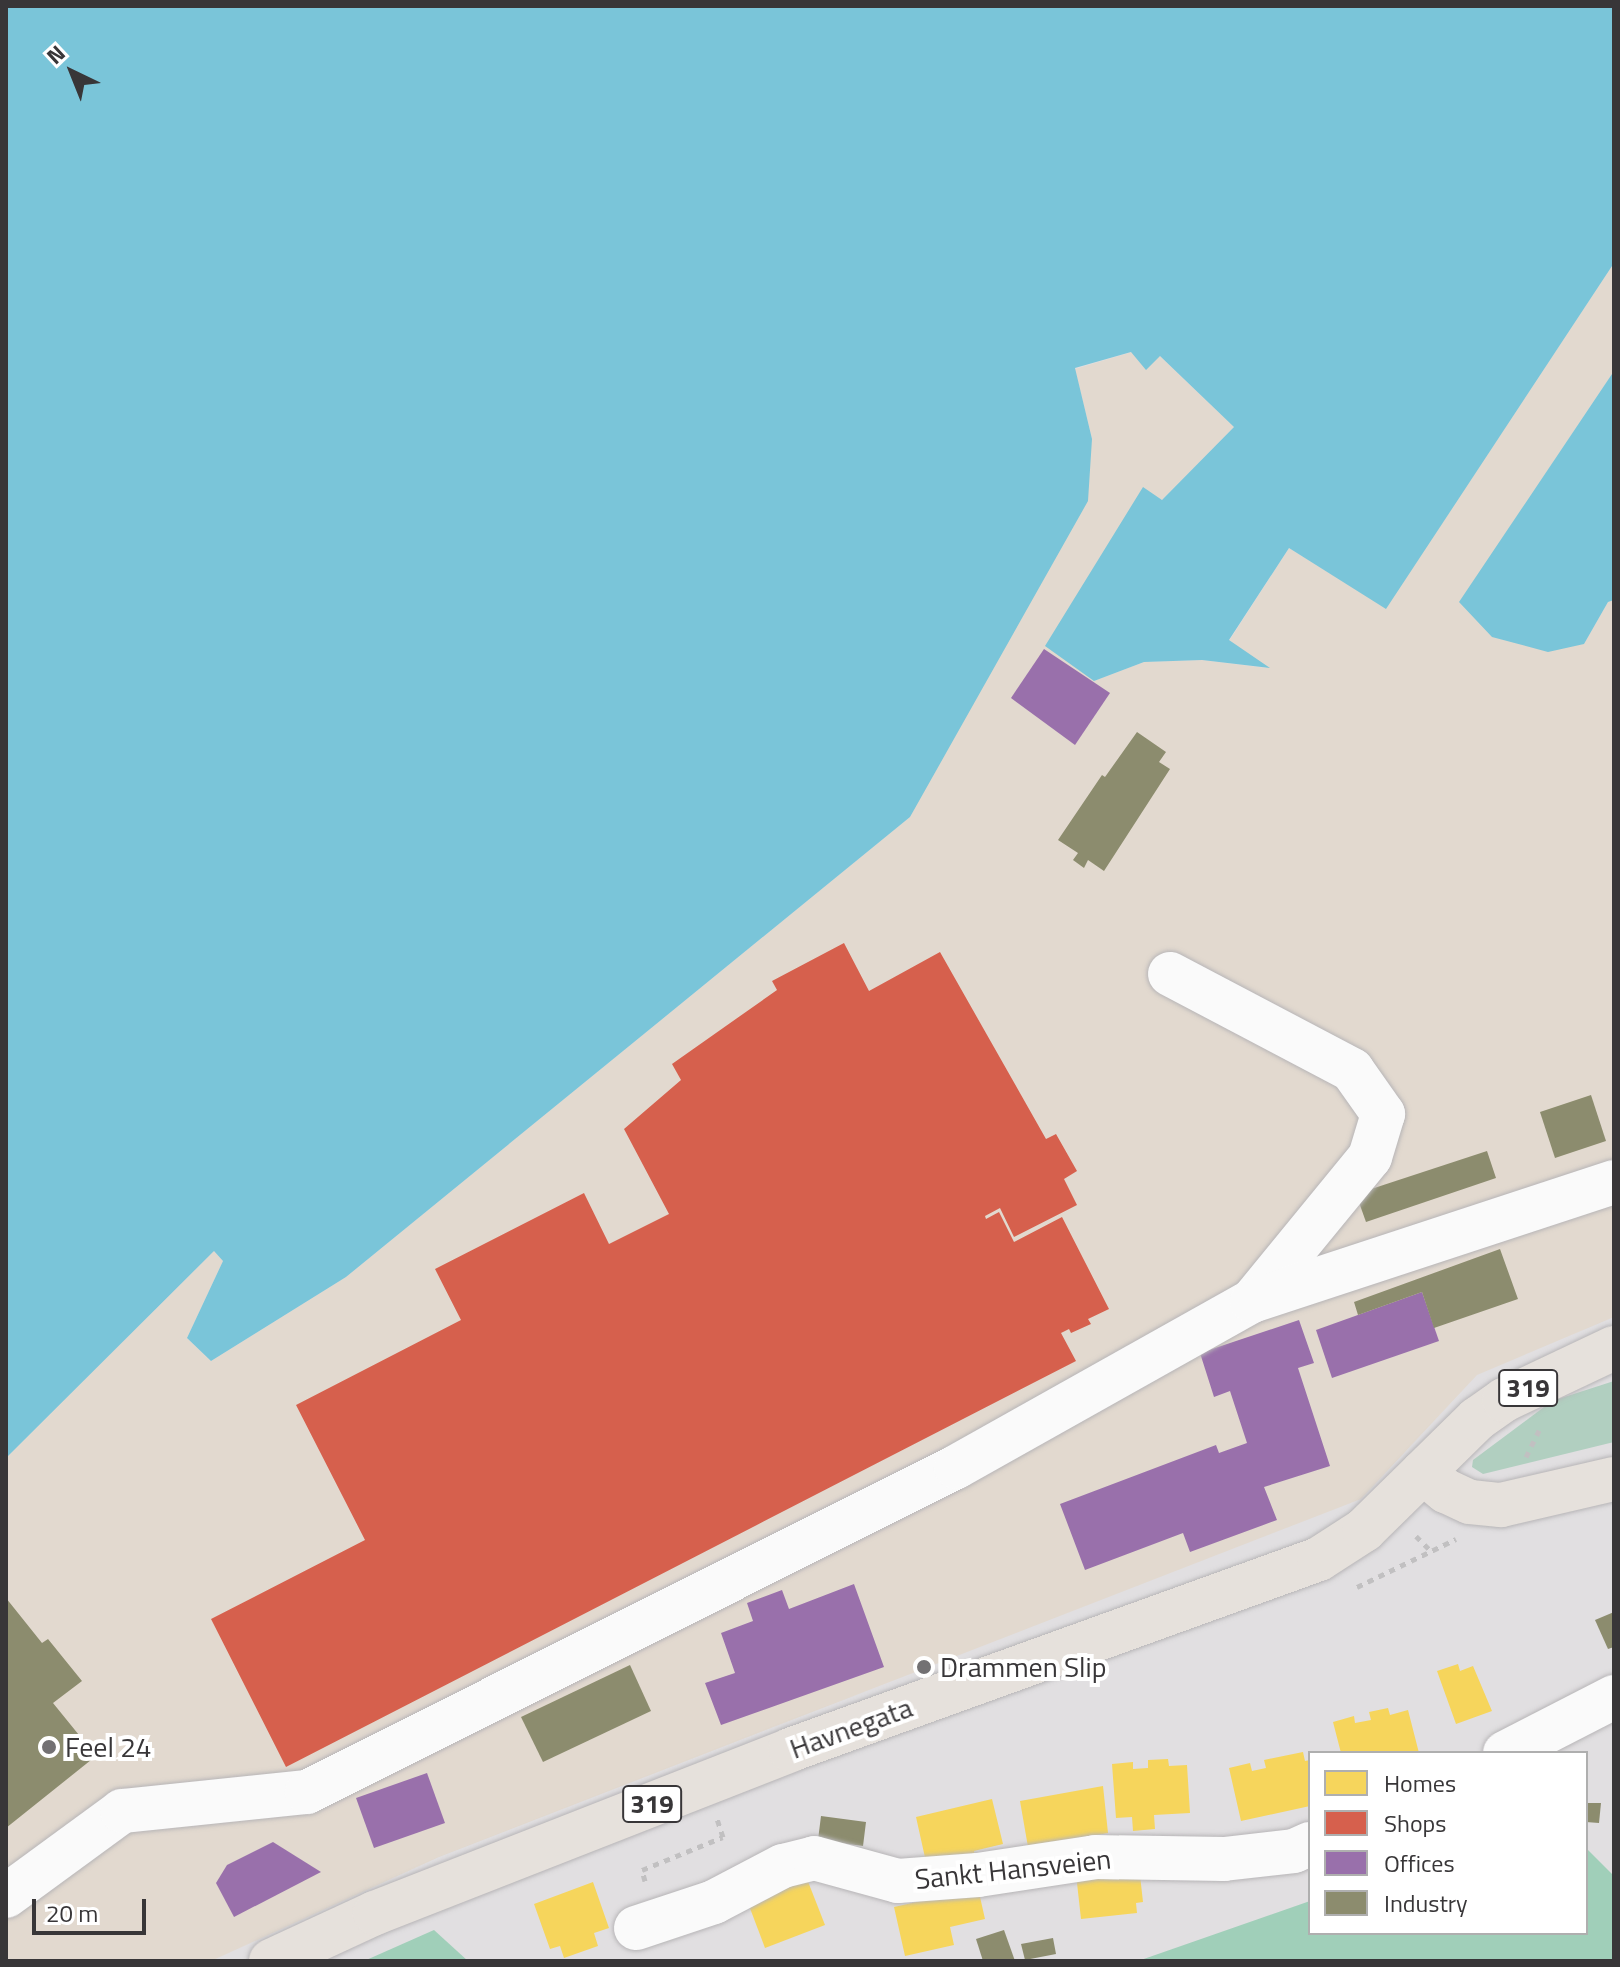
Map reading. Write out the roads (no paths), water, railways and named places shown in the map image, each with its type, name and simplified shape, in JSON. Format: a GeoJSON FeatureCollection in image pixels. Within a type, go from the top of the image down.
{"type":"FeatureCollection","features":[{"type":"Feature","properties":{"kind":"main road","name":"Havnegata"},"geometry":{"type":"LineString","coordinates":[[271,1961],[375,1913],[790,1750],[1319,1559],[1364,1530],[1477,1419],[1504,1400],[1614,1348]]}},
{"type":"Feature","properties":{"kind":"main road"},"geometry":{"type":"LineString","coordinates":[[1423,1472],[1446,1491],[1470,1502],[1501,1505],[1614,1479]]}},
{"type":"Feature","properties":{"kind":"street"},"geometry":{"type":"LineString","coordinates":[[1170,974],[1352,1070],[1383,1114],[1370,1157],[1252,1301]]}},
{"type":"Feature","properties":{"kind":"street"},"geometry":{"type":"LineString","coordinates":[[6,1896],[122,1811],[307,1792],[956,1467],[1252,1301],[1614,1182]]}},
{"type":"Feature","properties":{"kind":"street"},"geometry":{"type":"LineString","coordinates":[[1509,1751],[1614,1697]]}},
{"type":"Feature","properties":{"kind":"street","name":"Sankt Hansveien"},"geometry":{"type":"LineString","coordinates":[[636,1928],[714,1902],[783,1866],[814,1858],[898,1881],[978,1875],[1095,1857],[1224,1859],[1294,1851],[1308,1845]]}},
{"type":"Feature","properties":{"kind":"water"},"geometry":{"type":"Polygon","coordinates":[[[6,6],[1614,6],[1614,263],[1386,609],[1289,548],[1229,640],[1270,668],[1202,660],[1144,662],[1094,681],[1045,646],[1143,487],[1162,500],[1234,427],[1160,356],[1146,370],[1131,352],[1075,368],[1092,439],[1088,501],[910,817],[346,1277],[211,1361],[187,1338],[223,1261],[214,1251],[6,1458],[6,6]]]}},
{"type":"Feature","properties":{"kind":"water"},"geometry":{"type":"Polygon","coordinates":[[[1614,371],[1614,600],[1608,602],[1584,644],[1548,652],[1492,637],[1459,602],[1614,371]]]}},
{"type":"Feature","properties":{"kind":"place","name":"Drammen Slip"},"geometry":{"type":"Point","coordinates":[924,1667]}},
{"type":"Feature","properties":{"kind":"place","name":"Feel 24"},"geometry":{"type":"Point","coordinates":[49,1747]}}]}
